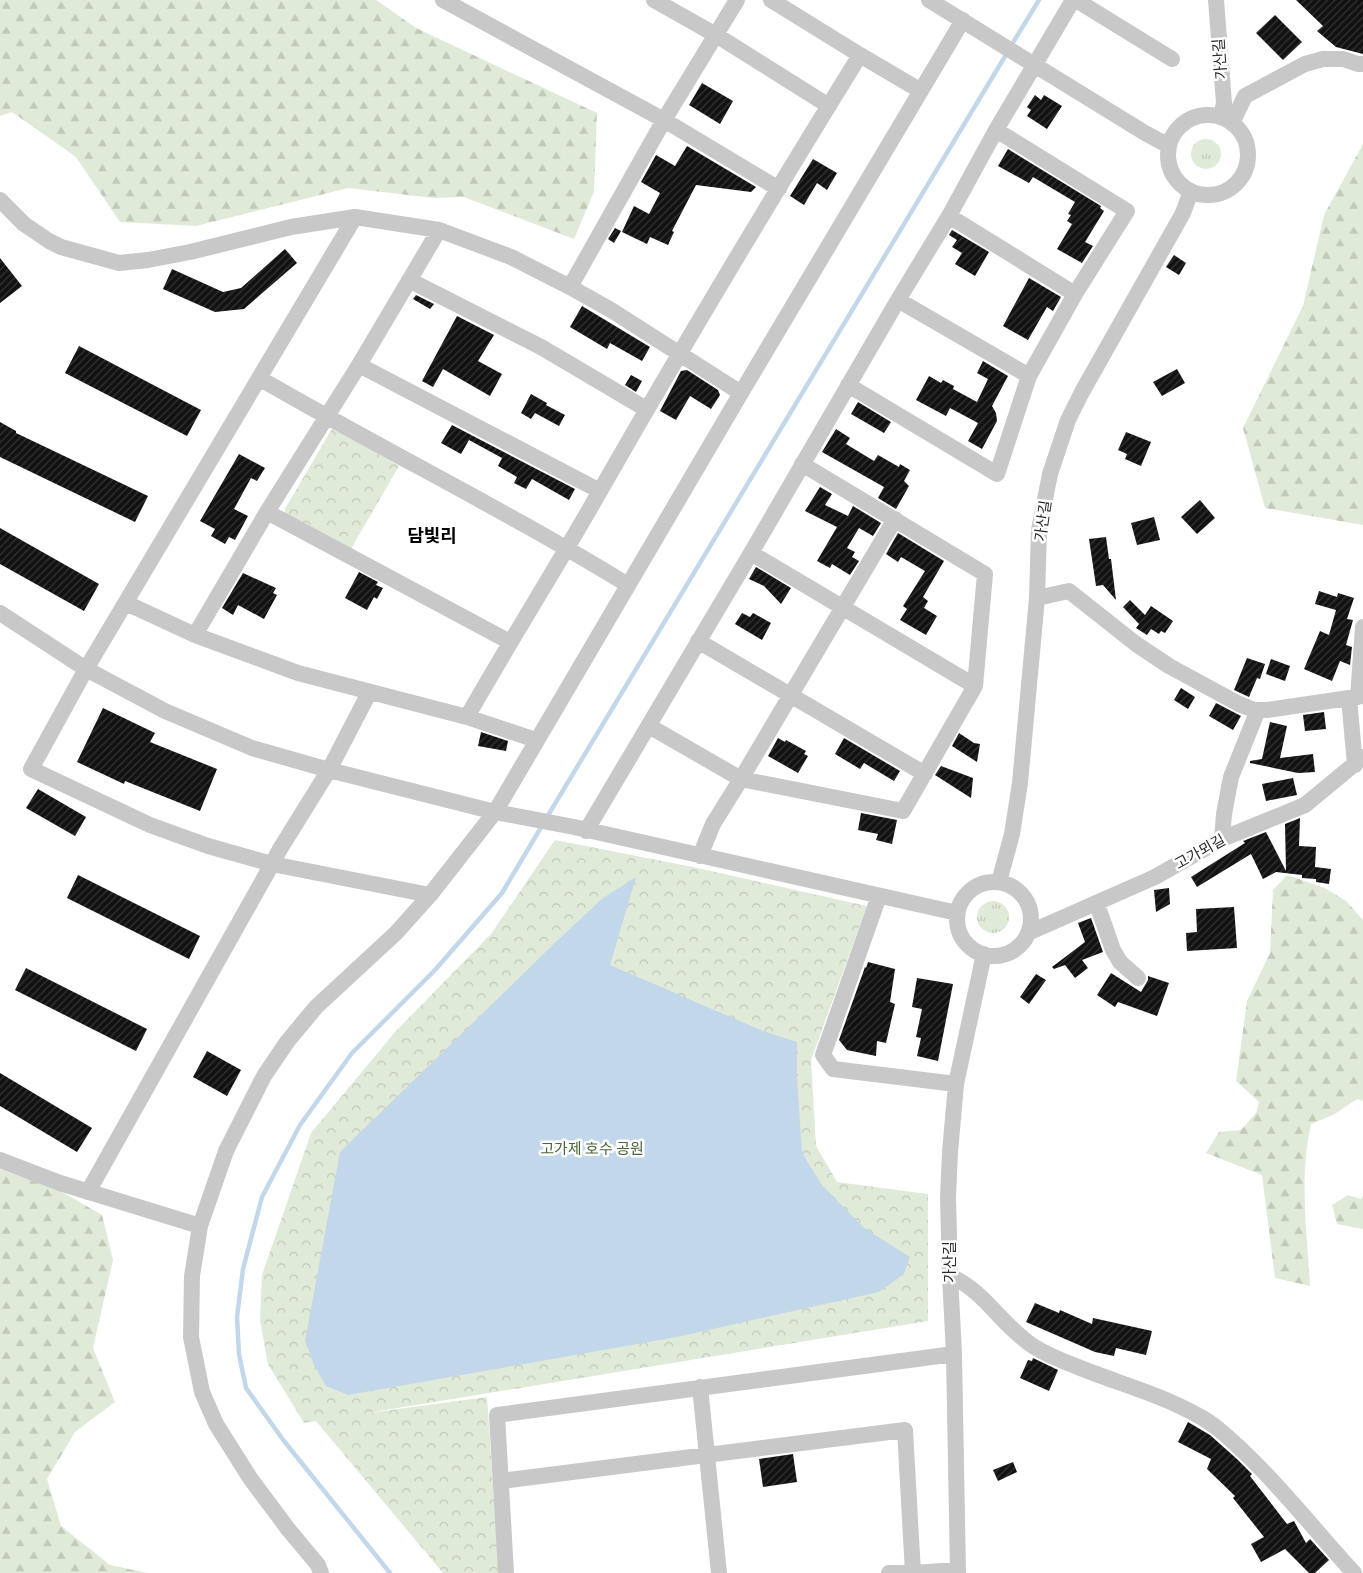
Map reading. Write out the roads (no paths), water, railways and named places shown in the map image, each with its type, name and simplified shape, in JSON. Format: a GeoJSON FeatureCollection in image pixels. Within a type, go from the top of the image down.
{"type":"FeatureCollection","features":[{"type":"Feature","properties":{"kind":"street"},"geometry":{"type":"LineString","coordinates":[[444,0],[664,120],[779,189]]}},
{"type":"Feature","properties":{"kind":"street"},"geometry":{"type":"LineString","coordinates":[[654,0],[829,106]]}},
{"type":"Feature","properties":{"kind":"street"},"geometry":{"type":"LineString","coordinates":[[570,287],[664,120],[736,0]]}},
{"type":"Feature","properties":{"kind":"street"},"geometry":{"type":"LineString","coordinates":[[771,0],[921,91]]}},
{"type":"Feature","properties":{"kind":"street"},"geometry":{"type":"LineString","coordinates":[[929,0],[1169,146]]}},
{"type":"Feature","properties":{"kind":"street"},"geometry":{"type":"LineString","coordinates":[[580,829],[649,726],[949,216],[996,130],[1029,61],[1074,0],[1172,59]]}},
{"type":"Feature","properties":{"kind":"street","name":"가산길"},"geometry":{"type":"LineString","coordinates":[[1216,0],[1227,120]]}},
{"type":"Feature","properties":{"kind":"street"},"geometry":{"type":"LineString","coordinates":[[321,1573],[318,1565],[250,1478],[216,1424],[202,1392],[191,1337],[192,1276],[200,1226],[226,1151],[264,1076],[287,1042],[316,1007],[396,933],[430,895],[495,812],[962,20]]}},
{"type":"Feature","properties":{"kind":"street"},"geometry":{"type":"LineString","coordinates":[[467,717],[646,409],[860,55]]}},
{"type":"Feature","properties":{"kind":"street"},"geometry":{"type":"LineString","coordinates":[[1227,120],[1245,96],[1305,64],[1323,59],[1343,59],[1363,64]]}},
{"type":"Feature","properties":{"kind":"street"},"geometry":{"type":"LineString","coordinates":[[1208,115],[1227,120],[1241,133],[1246,144],[1248,157],[1245,170],[1238,181],[1228,189],[1216,194],[1190,191],[1180,183],[1172,172],[1168,159],[1169,146],[1174,133],[1183,123],[1194,117],[1208,115]]}},
{"type":"Feature","properties":{"kind":"street"},"geometry":{"type":"LineString","coordinates":[[848,385],[997,474],[1029,376],[1075,294],[1127,211],[996,130]]}},
{"type":"Feature","properties":{"kind":"street","name":"가산길"},"geometry":{"type":"LineString","coordinates":[[999,882],[1012,834],[1020,783],[1037,598],[1039,530],[1050,474],[1068,420],[1084,388],[1184,214],[1190,191]]}},
{"type":"Feature","properties":{"kind":"street"},"geometry":{"type":"LineString","coordinates":[[0,200],[24,224],[49,241],[61,247],[119,263],[181,254],[291,227],[355,217],[439,230],[511,258],[570,287],[611,310],[741,393]]}},
{"type":"Feature","properties":{"kind":"street"},"geometry":{"type":"LineString","coordinates":[[949,216],[1075,294]]}},
{"type":"Feature","properties":{"kind":"street"},"geometry":{"type":"LineString","coordinates":[[355,217],[86,669],[31,769],[150,825],[208,846],[272,864],[430,895]]}},
{"type":"Feature","properties":{"kind":"street"},"geometry":{"type":"LineString","coordinates":[[196,635],[267,512],[359,365],[439,230]]}},
{"type":"Feature","properties":{"kind":"street"},"geometry":{"type":"LineString","coordinates":[[409,280],[541,347],[646,409]]}},
{"type":"Feature","properties":{"kind":"street"},"geometry":{"type":"LineString","coordinates":[[898,300],[1029,376]]}},
{"type":"Feature","properties":{"kind":"street"},"geometry":{"type":"LineString","coordinates":[[359,365],[600,491]]}},
{"type":"Feature","properties":{"kind":"street"},"geometry":{"type":"LineString","coordinates":[[258,378],[326,417],[456,485],[566,547],[628,585]]}},
{"type":"Feature","properties":{"kind":"street"},"geometry":{"type":"LineString","coordinates":[[649,726],[742,780],[903,811],[926,774],[975,686],[985,574],[802,464]]}},
{"type":"Feature","properties":{"kind":"street"},"geometry":{"type":"LineString","coordinates":[[267,512],[510,642]]}},
{"type":"Feature","properties":{"kind":"street"},"geometry":{"type":"LineString","coordinates":[[700,856],[713,824],[742,780],[895,519]]}},
{"type":"Feature","properties":{"kind":"street"},"geometry":{"type":"LineString","coordinates":[[751,553],[975,686]]}},
{"type":"Feature","properties":{"kind":"street"},"geometry":{"type":"LineString","coordinates":[[1037,598],[1069,591],[1136,644],[1169,666],[1239,704],[1258,710],[1357,697]]}},
{"type":"Feature","properties":{"kind":"street"},"geometry":{"type":"LineString","coordinates":[[126,603],[196,635],[298,673],[467,717],[536,740]]}},
{"type":"Feature","properties":{"kind":"street"},"geometry":{"type":"LineString","coordinates":[[0,613],[86,669],[165,711],[252,748],[329,770],[495,812],[580,829],[957,913]]}},
{"type":"Feature","properties":{"kind":"street"},"geometry":{"type":"LineString","coordinates":[[1359,761],[1357,697],[1363,627]]}},
{"type":"Feature","properties":{"kind":"street"},"geometry":{"type":"LineString","coordinates":[[698,641],[926,774]]}},
{"type":"Feature","properties":{"kind":"street"},"geometry":{"type":"LineString","coordinates":[[88,1192],[280,849],[329,770],[369,693]]}},
{"type":"Feature","properties":{"kind":"street"},"geometry":{"type":"LineString","coordinates":[[1222,839],[1224,814],[1231,778],[1258,710]]}},
{"type":"Feature","properties":{"kind":"street","name":"고가뫼길"},"geometry":{"type":"LineString","coordinates":[[1028,933],[1155,878],[1222,839],[1305,805],[1359,761]]}},
{"type":"Feature","properties":{"kind":"street"},"geometry":{"type":"LineString","coordinates":[[988,882],[999,882],[1019,892],[1026,901],[1030,911],[1030,922],[1028,933],[1022,942],[1005,954],[994,956],[974,950],[966,943],[960,934],[957,924],[957,913],[967,893],[976,886],[988,882]]}},
{"type":"Feature","properties":{"kind":"street"},"geometry":{"type":"LineString","coordinates":[[879,896],[823,1056],[832,1069],[956,1084]]}},
{"type":"Feature","properties":{"kind":"street"},"geometry":{"type":"LineString","coordinates":[[1097,904],[1113,950],[1120,962],[1138,978]]}},
{"type":"Feature","properties":{"kind":"street","name":"가산길"},"geometry":{"type":"LineString","coordinates":[[958,1572],[954,1354],[948,1197],[956,1084],[984,954]]}},
{"type":"Feature","properties":{"kind":"street"},"geometry":{"type":"LineString","coordinates":[[0,1160],[88,1192],[200,1226]]}},
{"type":"Feature","properties":{"kind":"street"},"geometry":{"type":"LineString","coordinates":[[950,1276],[962,1281],[975,1290],[1018,1335],[1034,1347],[1054,1357],[1158,1397],[1198,1415],[1226,1436],[1269,1475],[1354,1573]]}},
{"type":"Feature","properties":{"kind":"street"},"geometry":{"type":"LineString","coordinates":[[506,1573],[497,1415],[954,1354]]}},
{"type":"Feature","properties":{"kind":"street"},"geometry":{"type":"LineString","coordinates":[[700,1388],[719,1573]]}},
{"type":"Feature","properties":{"kind":"street"},"geometry":{"type":"LineString","coordinates":[[501,1482],[905,1430],[913,1573]]}},
{"type":"Feature","properties":{"kind":"street"},"geometry":{"type":"LineString","coordinates":[[889,1573],[958,1572]]}},
{"type":"Feature","properties":{"kind":"water","name":"고가제 호수 공원"},"geometry":{"type":"Polygon","coordinates":[[[636,877],[610,965],[763,1031],[797,1042],[797,1078],[802,1153],[822,1185],[864,1228],[910,1257],[904,1274],[879,1292],[677,1337],[348,1395],[326,1386],[314,1365],[305,1341],[340,1152],[603,898],[636,877]]]}},
{"type":"Feature","properties":{"kind":"waterway"},"geometry":{"type":"LineString","coordinates":[[1011,46],[1039,0]]}},
{"type":"Feature","properties":{"kind":"waterway"},"geometry":{"type":"LineString","coordinates":[[547,817],[1007,53]]}},
{"type":"Feature","properties":{"kind":"waterway"},"geometry":{"type":"LineString","coordinates":[[390,1573],[284,1441],[246,1388],[239,1354],[237,1317],[243,1269],[262,1197],[300,1125],[352,1053],[435,970],[502,893],[543,824]]}},
{"type":"Feature","properties":{"kind":"district","name":"담빛리"},"geometry":{"type":"Point","coordinates":[432,536]}}]}
